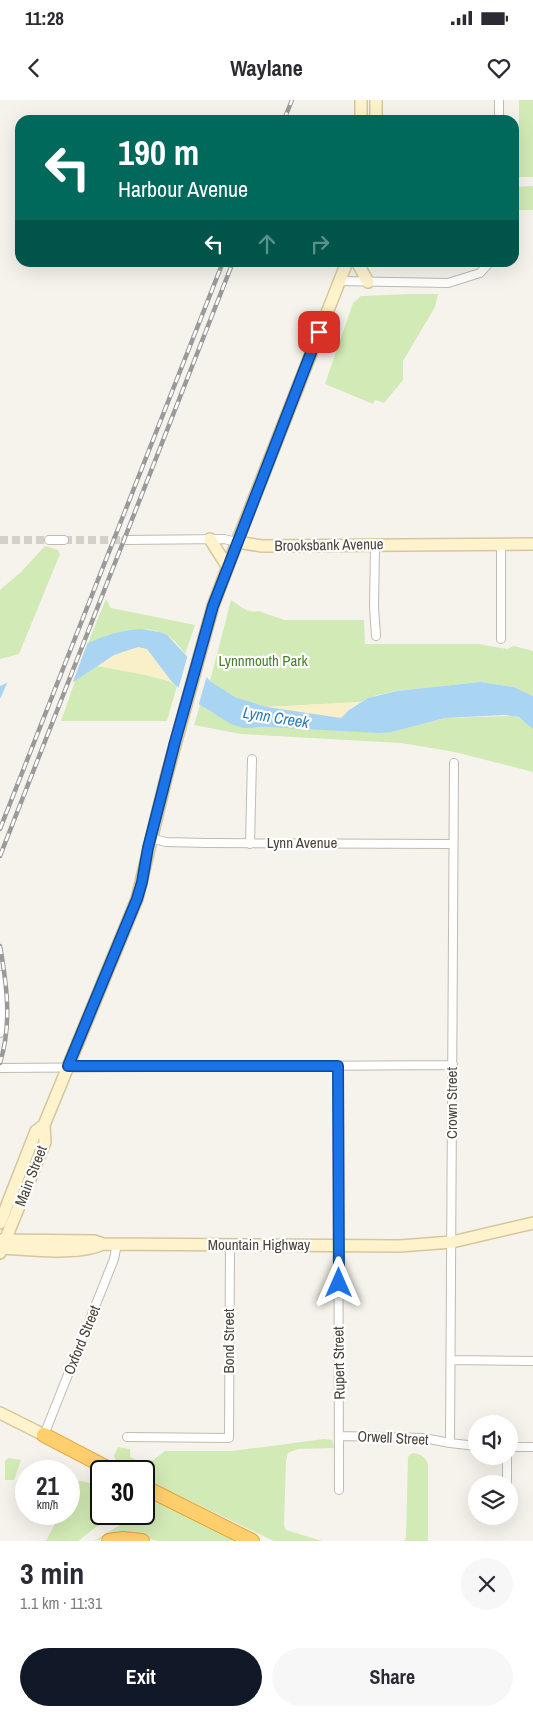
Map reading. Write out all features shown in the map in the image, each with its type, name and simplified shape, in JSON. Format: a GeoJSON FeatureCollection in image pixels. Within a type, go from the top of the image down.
{"type":"FeatureCollection","features":[{"type":"Feature","properties":{"kind":"highway"},"geometry":{"type":"LineString","coordinates":[[44,1435],[92,1460]]}},
{"type":"Feature","properties":{"kind":"highway"},"geometry":{"type":"LineString","coordinates":[[155,1492],[252,1541]]}},
{"type":"Feature","properties":{"kind":"highway"},"geometry":{"type":"LineString","coordinates":[[109,1541],[142,1541]]}},
{"type":"Feature","properties":{"kind":"main road"},"geometry":{"type":"LineString","coordinates":[[361,100],[361,115]]}},
{"type":"Feature","properties":{"kind":"main road"},"geometry":{"type":"LineString","coordinates":[[376,100],[376,115]]}},
{"type":"Feature","properties":{"kind":"main road","name":"Main Street"},"geometry":{"type":"LineString","coordinates":[[2,1246],[45,1142],[44,1125],[137,899],[150,838],[213,606],[345,267]]}},
{"type":"Feature","properties":{"kind":"main road"},"geometry":{"type":"LineString","coordinates":[[360,267],[368,282]]}},
{"type":"Feature","properties":{"kind":"main road"},"geometry":{"type":"LineString","coordinates":[[210,539],[227,566]]}},
{"type":"Feature","properties":{"kind":"main road","name":"Brooksbank Avenue"},"geometry":{"type":"LineString","coordinates":[[237,542],[256,546],[533,544]]}},
{"type":"Feature","properties":{"kind":"main road","name":"Main Street"},"geometry":{"type":"LineString","coordinates":[[0,1223],[36,1131],[44,1125]]}},
{"type":"Feature","properties":{"kind":"main road","name":"Mountain Highway"},"geometry":{"type":"LineString","coordinates":[[2,1246],[94,1241],[103,1244],[400,1246],[452,1242],[533,1223]]}},
{"type":"Feature","properties":{"kind":"main road"},"geometry":{"type":"LineString","coordinates":[[0,1413],[44,1435]]}},
{"type":"Feature","properties":{"kind":"street"},"geometry":{"type":"LineString","coordinates":[[498,100],[499,115]]}},
{"type":"Feature","properties":{"kind":"street"},"geometry":{"type":"LineString","coordinates":[[340,281],[448,283],[480,273],[485,267]]}},
{"type":"Feature","properties":{"kind":"street","name":"Brooksbank Avenue"},"geometry":{"type":"LineString","coordinates":[[126,540],[224,539],[237,542]]}},
{"type":"Feature","properties":{"kind":"street"},"geometry":{"type":"LineString","coordinates":[[49,540],[64,540]]}},
{"type":"Feature","properties":{"kind":"street"},"geometry":{"type":"LineString","coordinates":[[501,544],[501,639]]}},
{"type":"Feature","properties":{"kind":"street"},"geometry":{"type":"LineString","coordinates":[[375,545],[374,608],[376,636]]}},
{"type":"Feature","properties":{"kind":"street"},"geometry":{"type":"LineString","coordinates":[[250,844],[252,759]]}},
{"type":"Feature","properties":{"kind":"street","name":"Crown Street"},"geometry":{"type":"LineString","coordinates":[[450,1443],[454,763]]}},
{"type":"Feature","properties":{"kind":"street","name":"Lynn Avenue"},"geometry":{"type":"LineString","coordinates":[[150,838],[166,842],[250,844],[454,844]]}},
{"type":"Feature","properties":{"kind":"street"},"geometry":{"type":"LineString","coordinates":[[0,976],[4,1022],[0,1033]]}},
{"type":"Feature","properties":{"kind":"street"},"geometry":{"type":"LineString","coordinates":[[0,1068],[68,1066],[452,1065]]}},
{"type":"Feature","properties":{"kind":"street","name":"Rupert Street"},"geometry":{"type":"LineString","coordinates":[[338,1066],[339,1490]]}},
{"type":"Feature","properties":{"kind":"street","name":"Oxford Street"},"geometry":{"type":"LineString","coordinates":[[44,1435],[114,1260],[117,1244]]}},
{"type":"Feature","properties":{"kind":"street","name":"Bond Street"},"geometry":{"type":"LineString","coordinates":[[127,1437],[229,1438],[230,1245]]}},
{"type":"Feature","properties":{"kind":"street"},"geometry":{"type":"LineString","coordinates":[[451,1360],[533,1361]]}},
{"type":"Feature","properties":{"kind":"street","name":"Orwell Street"},"geometry":{"type":"LineString","coordinates":[[340,1436],[424,1438],[468,1445]]}},
{"type":"Feature","properties":{"kind":"street"},"geometry":{"type":"LineString","coordinates":[[518,1447],[533,1447]]}},
{"type":"Feature","properties":{"kind":"green space"},"geometry":{"type":"Polygon","coordinates":[[[519,100],[533,100],[533,177],[519,177],[519,100]]]}},
{"type":"Feature","properties":{"kind":"green space"},"geometry":{"type":"Polygon","coordinates":[[[533,186],[533,210],[519,210],[519,187],[533,186]]]}},
{"type":"Feature","properties":{"kind":"green space"},"geometry":{"type":"Polygon","coordinates":[[[438,294],[435,307],[403,361],[403,380],[384,403],[375,400],[373,404],[325,384],[353,303],[361,296],[438,294]]]}},
{"type":"Feature","properties":{"kind":"green space"},"geometry":{"type":"Polygon","coordinates":[[[45,546],[58,550],[60,554],[19,654],[0,659],[0,590],[21,572],[45,546]]]}},
{"type":"Feature","properties":{"kind":"green space"},"geometry":{"type":"Polygon","coordinates":[[[106,599],[111,608],[195,625],[185,654],[172,639],[152,630],[141,629],[119,632],[88,643],[106,599]]]}},
{"type":"Feature","properties":{"kind":"green space","name":"Lynnmouth Park"},"geometry":{"type":"Polygon","coordinates":[[[231,600],[247,610],[258,611],[285,620],[364,620],[365,644],[479,644],[507,649],[514,646],[533,651],[533,696],[514,687],[480,682],[397,691],[377,695],[360,702],[267,707],[235,697],[210,681],[231,600]]]}},
{"type":"Feature","properties":{"kind":"green space","name":"Lynnmouth Park"},"geometry":{"type":"Polygon","coordinates":[[[97,666],[150,675],[177,686],[167,721],[61,721],[75,681],[97,666]]]}},
{"type":"Feature","properties":{"kind":"green space"},"geometry":{"type":"Polygon","coordinates":[[[200,705],[233,722],[251,727],[392,732],[445,718],[513,716],[523,719],[533,729],[533,772],[455,752],[401,743],[241,734],[194,725],[200,705]]]}},
{"type":"Feature","properties":{"kind":"green space"},"geometry":{"type":"Polygon","coordinates":[[[324,1439],[332,1440],[334,1448],[298,1449],[288,1453],[286,1461],[284,1526],[286,1530],[322,1541],[274,1541],[155,1484],[155,1460],[153,1460],[165,1451],[232,1451],[324,1439]]]}},
{"type":"Feature","properties":{"kind":"green space"},"geometry":{"type":"Polygon","coordinates":[[[118,1447],[130,1449],[130,1457],[136,1460],[116,1460],[114,1456],[118,1447]]]}},
{"type":"Feature","properties":{"kind":"green space"},"geometry":{"type":"Polygon","coordinates":[[[412,1453],[422,1456],[428,1464],[428,1541],[404,1541],[406,1538],[408,1457],[412,1453]]]}},
{"type":"Feature","properties":{"kind":"green space"},"geometry":{"type":"Polygon","coordinates":[[[8,1458],[21,1460],[15,1460],[14,1480],[5,1480],[5,1461],[8,1458]]]}},
{"type":"Feature","properties":{"kind":"green space"},"geometry":{"type":"Polygon","coordinates":[[[80,1481],[90,1483],[90,1525],[100,1525],[78,1541],[46,1541],[54,1525],[80,1525],[80,1481]]]}},
{"type":"Feature","properties":{"kind":"green space"},"geometry":{"type":"Polygon","coordinates":[[[155,1498],[243,1541],[158,1541],[147,1538],[110,1537],[94,1541],[120,1525],[155,1525],[155,1498]]]}},
{"type":"Feature","properties":{"kind":"sand"},"geometry":{"type":"Polygon","coordinates":[[[138,647],[147,648],[172,682],[97,666],[114,655],[138,647]]]}},
{"type":"Feature","properties":{"kind":"sand"},"geometry":{"type":"Polygon","coordinates":[[[360,702],[349,709],[341,718],[267,707],[360,702]]]}},
{"type":"Feature","properties":{"kind":"water","name":"Lynn Creek"},"geometry":{"type":"Polygon","coordinates":[[[142,629],[167,635],[210,681],[235,697],[267,707],[341,718],[349,710],[368,698],[397,691],[480,682],[514,687],[533,696],[533,729],[519,717],[505,715],[445,718],[392,732],[379,733],[268,727],[243,728],[231,724],[200,705],[172,682],[147,649],[138,647],[114,655],[75,681],[0,725],[0,686],[94,640],[117,632],[142,629]]]}},
{"type":"Feature","properties":{"kind":"pier"},"geometry":{"type":"Polygon","coordinates":[[[89,639],[71,687],[0,727],[0,699],[9,679],[89,639]]]}},
{"type":"Feature","properties":{"kind":"pier"},"geometry":{"type":"Polygon","coordinates":[[[188,654],[207,675],[198,707],[178,690],[188,654]]]}},
{"type":"Feature","properties":{"kind":"tunnel"},"geometry":{"type":"LineString","coordinates":[[0,540],[49,540]]}},
{"type":"Feature","properties":{"kind":"tunnel"},"geometry":{"type":"LineString","coordinates":[[64,540],[126,540]]}},
{"type":"Feature","properties":{"kind":"railway"},"geometry":{"type":"LineString","coordinates":[[286,115],[292,100]]}},
{"type":"Feature","properties":{"kind":"railway"},"geometry":{"type":"LineString","coordinates":[[0,829],[221,267]]}},
{"type":"Feature","properties":{"kind":"railway"},"geometry":{"type":"LineString","coordinates":[[0,856],[231,267]]}},
{"type":"Feature","properties":{"kind":"railway"},"geometry":{"type":"LineString","coordinates":[[0,946],[7,1005],[6,1034],[0,1063]]}},
{"type":"Feature","properties":{"kind":"route"},"geometry":{"type":"LineString","coordinates":[[319,332],[229,560],[213,606],[175,742],[137,899],[68,1066],[338,1066],[339,1283]]}}]}
